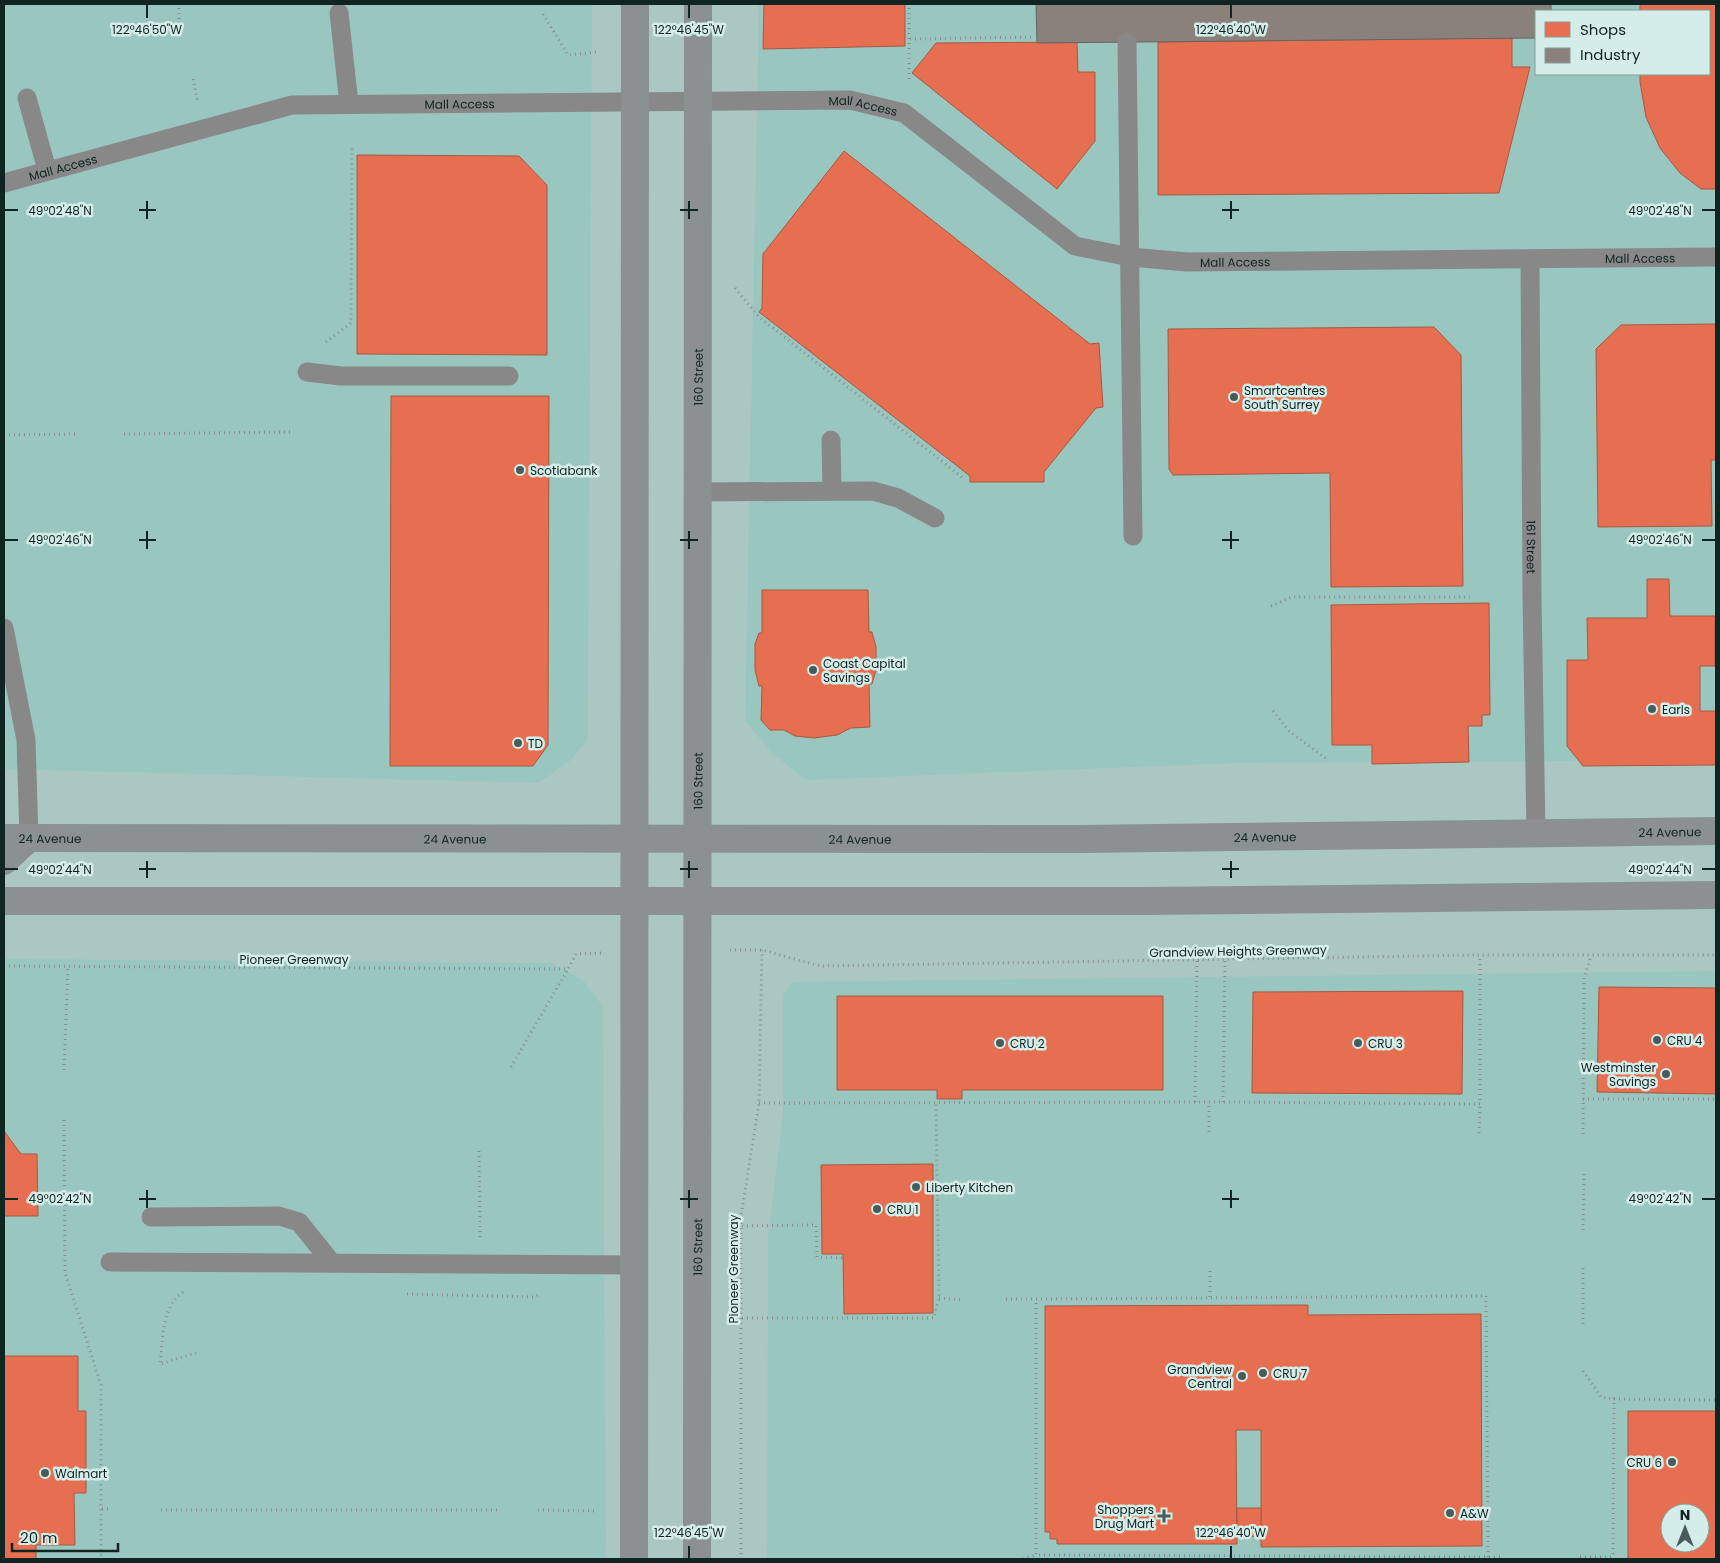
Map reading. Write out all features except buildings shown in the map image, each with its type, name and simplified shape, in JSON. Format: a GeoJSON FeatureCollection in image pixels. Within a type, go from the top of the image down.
{"type":"FeatureCollection","features":[{"type":"Feature","properties":{"kind":"main road"},"geometry":{"type":"LineString","coordinates":[[634,1559],[635,4]]}},
{"type":"Feature","properties":{"kind":"main road","name":"160 Street"},"geometry":{"type":"LineString","coordinates":[[697,1559],[698,4]]}},
{"type":"Feature","properties":{"kind":"main road","name":"24 Avenue"},"geometry":{"type":"LineString","coordinates":[[17,838],[1080,840],[1716,831]]}},
{"type":"Feature","properties":{"kind":"main road"},"geometry":{"type":"LineString","coordinates":[[4,861],[17,838]]}},
{"type":"Feature","properties":{"kind":"main road"},"geometry":{"type":"LineString","coordinates":[[4,901],[1142,901],[1716,895]]}},
{"type":"Feature","properties":{"kind":"lane"},"geometry":{"type":"LineString","coordinates":[[339,13],[349,104]]}},
{"type":"Feature","properties":{"kind":"lane"},"geometry":{"type":"LineString","coordinates":[[1127,42],[1134,536]]}},
{"type":"Feature","properties":{"kind":"lane"},"geometry":{"type":"LineString","coordinates":[[27,98],[47,170]]}},
{"type":"Feature","properties":{"kind":"lane","name":"Mall Access"},"geometry":{"type":"LineString","coordinates":[[4,182],[292,105],[850,100],[904,113],[1075,246],[1130,258],[1177,262],[1716,257]]}},
{"type":"Feature","properties":{"kind":"lane","name":"161 Street"},"geometry":{"type":"LineString","coordinates":[[1530,259],[1532,596],[1536,833]]}},
{"type":"Feature","properties":{"kind":"lane"},"geometry":{"type":"LineString","coordinates":[[307,372],[341,376],[510,376]]}},
{"type":"Feature","properties":{"kind":"lane"},"geometry":{"type":"LineString","coordinates":[[831,440],[832,491]]}},
{"type":"Feature","properties":{"kind":"lane"},"geometry":{"type":"LineString","coordinates":[[698,492],[873,491],[898,498],[934,518]]}},
{"type":"Feature","properties":{"kind":"lane"},"geometry":{"type":"LineString","coordinates":[[4,628],[26,740],[17,838]]}},
{"type":"Feature","properties":{"kind":"lane"},"geometry":{"type":"LineString","coordinates":[[151,1217],[279,1216],[299,1222],[332,1263]]}},
{"type":"Feature","properties":{"kind":"lane"},"geometry":{"type":"LineString","coordinates":[[110,1262],[634,1265]]}},
{"type":"Feature","properties":{"kind":"path"},"geometry":{"type":"LineString","coordinates":[[179,4],[179,29]]}},
{"type":"Feature","properties":{"kind":"path"},"geometry":{"type":"LineString","coordinates":[[909,4],[909,79]]}},
{"type":"Feature","properties":{"kind":"path"},"geometry":{"type":"LineString","coordinates":[[543,14],[568,55],[597,52]]}},
{"type":"Feature","properties":{"kind":"path"},"geometry":{"type":"LineString","coordinates":[[910,38],[1034,37]]}},
{"type":"Feature","properties":{"kind":"path"},"geometry":{"type":"LineString","coordinates":[[193,80],[200,110]]}},
{"type":"Feature","properties":{"kind":"path"},"geometry":{"type":"LineString","coordinates":[[326,342],[351,323],[352,148]]}},
{"type":"Feature","properties":{"kind":"path"},"geometry":{"type":"LineString","coordinates":[[735,288],[760,317],[963,478]]}},
{"type":"Feature","properties":{"kind":"path"},"geometry":{"type":"LineString","coordinates":[[124,434],[291,432]]}},
{"type":"Feature","properties":{"kind":"path"},"geometry":{"type":"LineString","coordinates":[[4,435],[76,434]]}},
{"type":"Feature","properties":{"kind":"path"},"geometry":{"type":"LineString","coordinates":[[1272,606],[1292,597],[1473,597]]}},
{"type":"Feature","properties":{"kind":"path"},"geometry":{"type":"LineString","coordinates":[[1273,711],[1289,731],[1328,760]]}},
{"type":"Feature","properties":{"kind":"path","name":"Grandview Heights Greenway"},"geometry":{"type":"LineString","coordinates":[[762,950],[820,966],[1480,955],[1716,956]]}},
{"type":"Feature","properties":{"kind":"path","name":"Pioneer Greenway"},"geometry":{"type":"LineString","coordinates":[[741,1559],[741,1216],[759,1104],[762,950]]}},
{"type":"Feature","properties":{"kind":"path"},"geometry":{"type":"LineString","coordinates":[[511,1067],[576,954]]}},
{"type":"Feature","properties":{"kind":"path"},"geometry":{"type":"LineString","coordinates":[[1479,1132],[1480,955]]}},
{"type":"Feature","properties":{"kind":"path"},"geometry":{"type":"LineString","coordinates":[[1584,1134],[1584,978],[1591,956]]}},
{"type":"Feature","properties":{"kind":"path"},"geometry":{"type":"LineString","coordinates":[[1196,1102],[1197,960]]}},
{"type":"Feature","properties":{"kind":"path"},"geometry":{"type":"LineString","coordinates":[[1223,1102],[1225,960]]}},
{"type":"Feature","properties":{"kind":"path","name":"Pioneer Greenway"},"geometry":{"type":"LineString","coordinates":[[4,966],[568,969]]}},
{"type":"Feature","properties":{"kind":"path"},"geometry":{"type":"LineString","coordinates":[[64,1070],[68,966]]}},
{"type":"Feature","properties":{"kind":"path"},"geometry":{"type":"LineString","coordinates":[[1584,1099],[1716,1099]]}},
{"type":"Feature","properties":{"kind":"path"},"geometry":{"type":"LineString","coordinates":[[759,1104],[1196,1102],[1480,1104]]}},
{"type":"Feature","properties":{"kind":"path"},"geometry":{"type":"LineString","coordinates":[[1209,1102],[1209,1132]]}},
{"type":"Feature","properties":{"kind":"path"},"geometry":{"type":"LineString","coordinates":[[742,1318],[934,1318],[939,1298],[936,1103]]}},
{"type":"Feature","properties":{"kind":"path"},"geometry":{"type":"LineString","coordinates":[[64,1120],[65,1272],[101,1385],[101,1559]]}},
{"type":"Feature","properties":{"kind":"path"},"geometry":{"type":"LineString","coordinates":[[480,1151],[480,1238]]}},
{"type":"Feature","properties":{"kind":"path"},"geometry":{"type":"LineString","coordinates":[[1584,1172],[1584,1230]]}},
{"type":"Feature","properties":{"kind":"path"},"geometry":{"type":"LineString","coordinates":[[64,1195],[86,1195]]}},
{"type":"Feature","properties":{"kind":"path"},"geometry":{"type":"LineString","coordinates":[[742,1226],[816,1225],[817,1257],[843,1258]]}},
{"type":"Feature","properties":{"kind":"path"},"geometry":{"type":"LineString","coordinates":[[472,1237],[488,1239]]}},
{"type":"Feature","properties":{"kind":"path"},"geometry":{"type":"LineString","coordinates":[[1210,1267],[1210,1298]]}},
{"type":"Feature","properties":{"kind":"path"},"geometry":{"type":"LineString","coordinates":[[1584,1268],[1584,1324]]}},
{"type":"Feature","properties":{"kind":"path"},"geometry":{"type":"LineString","coordinates":[[402,1293],[534,1297],[548,1290]]}},
{"type":"Feature","properties":{"kind":"path"},"geometry":{"type":"LineString","coordinates":[[184,1292],[176,1297],[166,1316],[160,1364],[196,1353]]}},
{"type":"Feature","properties":{"kind":"path"},"geometry":{"type":"LineString","coordinates":[[1006,1299],[1486,1296],[1488,1557]]}},
{"type":"Feature","properties":{"kind":"path"},"geometry":{"type":"LineString","coordinates":[[939,1298],[963,1300]]}},
{"type":"Feature","properties":{"kind":"path"},"geometry":{"type":"LineString","coordinates":[[1036,1299],[1036,1555]]}},
{"type":"Feature","properties":{"kind":"path"},"geometry":{"type":"LineString","coordinates":[[1583,1371],[1601,1396],[1614,1400],[1716,1400]]}},
{"type":"Feature","properties":{"kind":"path"},"geometry":{"type":"LineString","coordinates":[[1580,1557],[1613,1558],[1614,1400]]}},
{"type":"Feature","properties":{"kind":"path"},"geometry":{"type":"LineString","coordinates":[[102,1509],[109,1509]]}},
{"type":"Feature","properties":{"kind":"path"},"geometry":{"type":"LineString","coordinates":[[161,1510],[497,1510]]}},
{"type":"Feature","properties":{"kind":"path"},"geometry":{"type":"LineString","coordinates":[[538,1510],[597,1511]]}},
{"type":"Feature","properties":{"kind":"path"},"geometry":{"type":"LineString","coordinates":[[1022,1559],[1036,1555],[1131,1557],[1500,1557]]}},
{"type":"Feature","properties":{"kind":"shaded area"},"geometry":{"type":"Polygon","coordinates":[[[4,4],[592,4],[588,739],[571,760],[538,783],[4,769],[4,4]]]}},
{"type":"Feature","properties":{"kind":"shaded area","name":"Smartcentres South Surrey"},"geometry":{"type":"Polygon","coordinates":[[[759,4],[1716,4],[1716,760],[1235,763],[806,780],[772,753],[745,721],[759,4]]]}},
{"type":"Feature","properties":{"kind":"shaded area"},"geometry":{"type":"Polygon","coordinates":[[[4,959],[552,963],[584,981],[603,1007],[606,1559],[4,1559],[4,959]]]}},
{"type":"Feature","properties":{"kind":"shaded area","name":"Grandview Central"},"geometry":{"type":"Polygon","coordinates":[[[1716,971],[1716,1559],[767,1559],[768,1238],[783,1114],[783,994],[792,982],[1716,971]]]}},
{"type":"Feature","properties":{"kind":"place","name":"Smartcentres South Surrey"},"geometry":{"type":"Point","coordinates":[1234,397]}},
{"type":"Feature","properties":{"kind":"place","name":"Scotiabank"},"geometry":{"type":"Point","coordinates":[520,470]}},
{"type":"Feature","properties":{"kind":"place","name":"Coast Capital Savings"},"geometry":{"type":"Point","coordinates":[813,670]}},
{"type":"Feature","properties":{"kind":"place","name":"Earls"},"geometry":{"type":"Point","coordinates":[1652,709]}},
{"type":"Feature","properties":{"kind":"place","name":"TD"},"geometry":{"type":"Point","coordinates":[518,743]}},
{"type":"Feature","properties":{"kind":"place","name":"CRU 4"},"geometry":{"type":"Point","coordinates":[1657,1040]}},
{"type":"Feature","properties":{"kind":"place","name":"CRU 2"},"geometry":{"type":"Point","coordinates":[1000,1043]}},
{"type":"Feature","properties":{"kind":"place","name":"CRU 3"},"geometry":{"type":"Point","coordinates":[1358,1043]}},
{"type":"Feature","properties":{"kind":"place","name":"Westminster Savings"},"geometry":{"type":"Point","coordinates":[1666,1074]}},
{"type":"Feature","properties":{"kind":"place","name":"Liberty Kitchen"},"geometry":{"type":"Point","coordinates":[916,1187]}},
{"type":"Feature","properties":{"kind":"place","name":"CRU 1"},"geometry":{"type":"Point","coordinates":[877,1209]}},
{"type":"Feature","properties":{"kind":"place","name":"CRU 7"},"geometry":{"type":"Point","coordinates":[1263,1373]}},
{"type":"Feature","properties":{"kind":"place","name":"Grandview Central"},"geometry":{"type":"Point","coordinates":[1242,1376]}},
{"type":"Feature","properties":{"kind":"place","name":"CRU 6"},"geometry":{"type":"Point","coordinates":[1672,1462]}},
{"type":"Feature","properties":{"kind":"place","name":"Walmart"},"geometry":{"type":"Point","coordinates":[45,1473]}},
{"type":"Feature","properties":{"kind":"place","name":"A&W"},"geometry":{"type":"Point","coordinates":[1450,1513]}},
{"type":"Feature","properties":{"kind":"place","name":"Shoppers Drug Mart"},"geometry":{"type":"Point","coordinates":[1164,1516]}}]}
